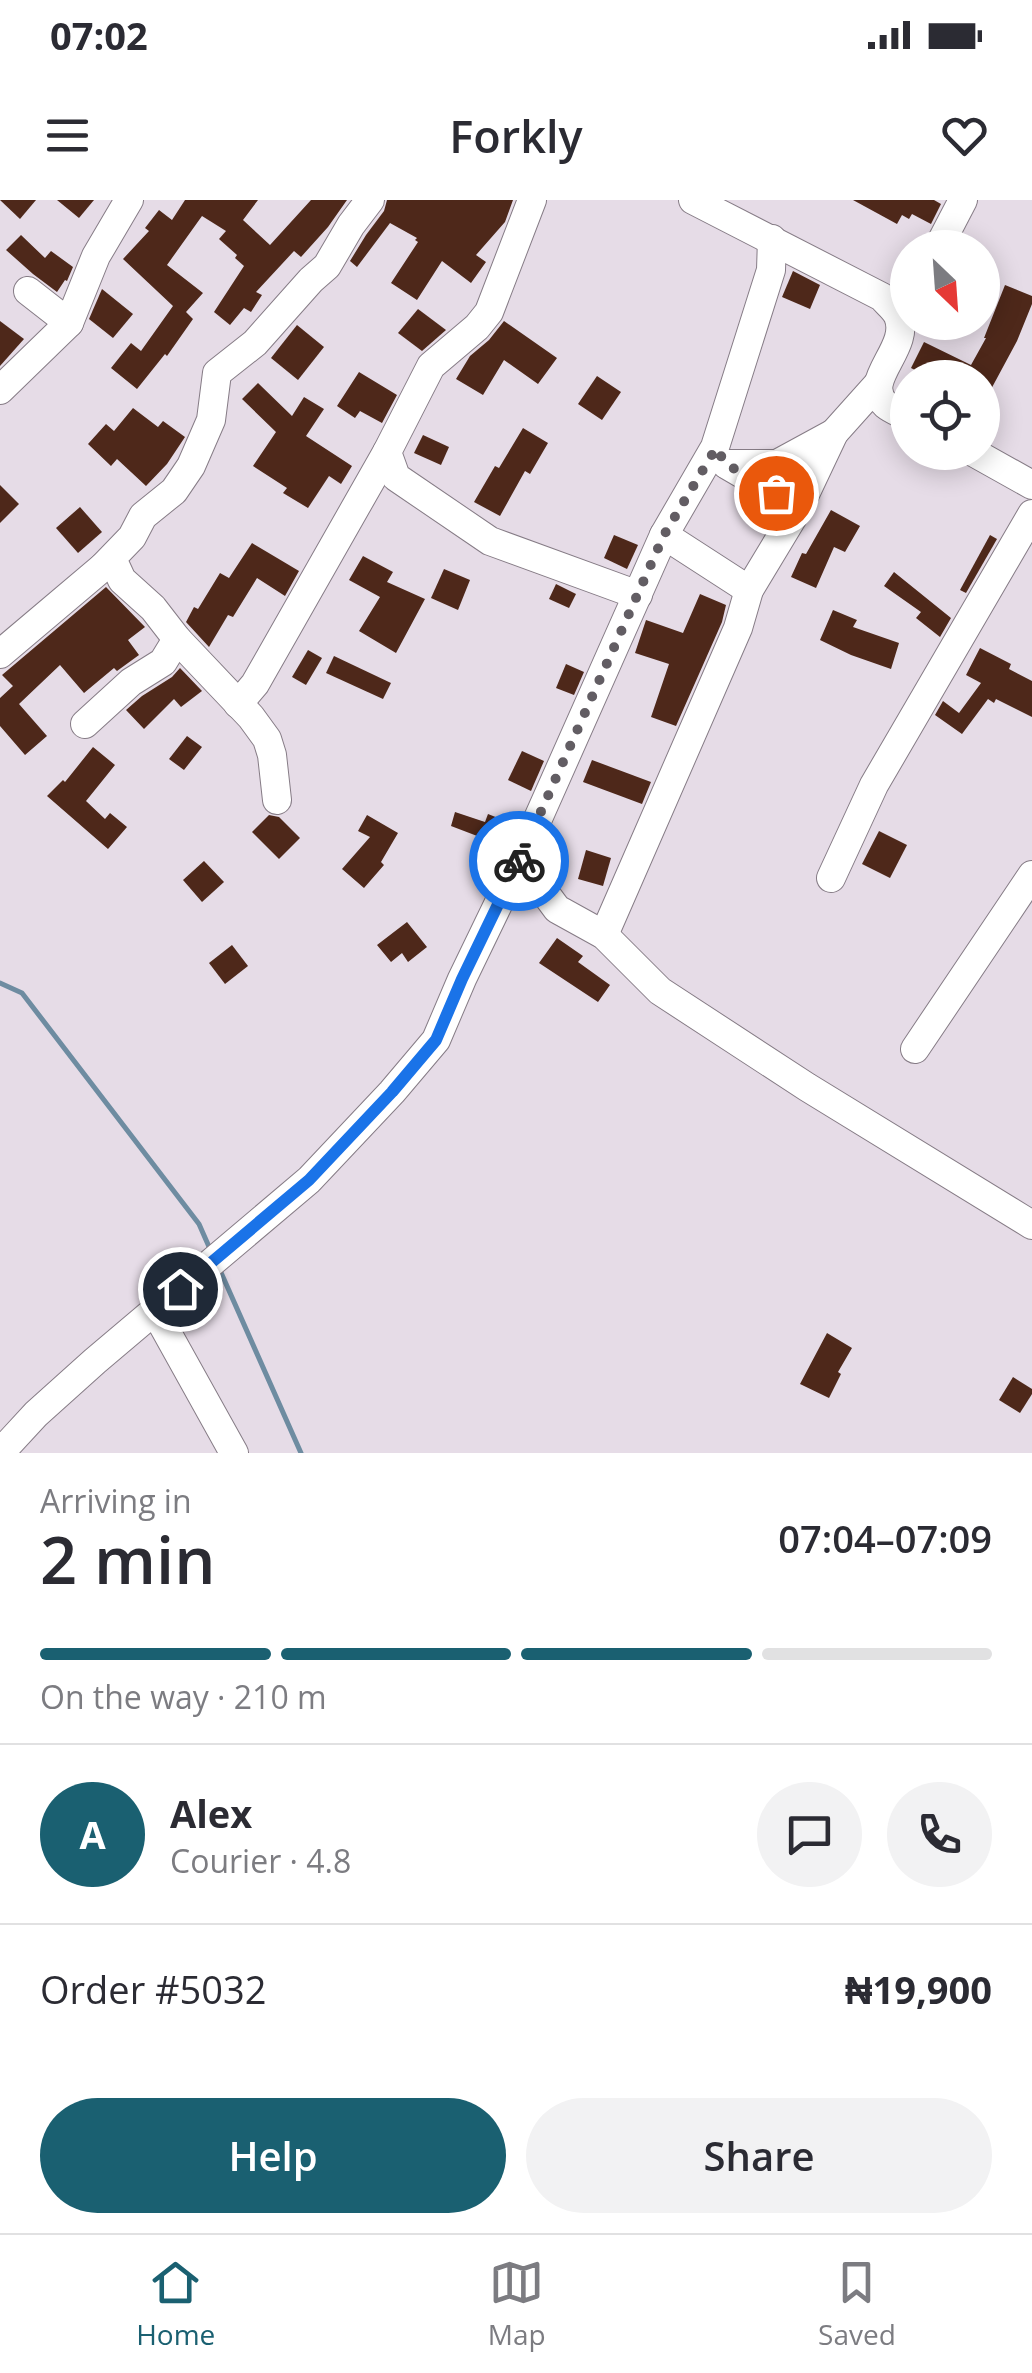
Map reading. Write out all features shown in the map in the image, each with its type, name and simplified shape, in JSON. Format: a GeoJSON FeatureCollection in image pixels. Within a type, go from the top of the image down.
{"type":"FeatureCollection","features":[{"type":"Feature","properties":{"kind":"street"},"geometry":{"type":"LineString","coordinates":[[0,390],[69,323],[96,256],[128,200]]}},
{"type":"Feature","properties":{"kind":"street"},"geometry":{"type":"LineString","coordinates":[[0,654],[103,567],[132,537],[144,516],[174,491],[191,466],[212,420],[217,373],[254,343],[327,266],[370,200]]}},
{"type":"Feature","properties":{"kind":"street"},"geometry":{"type":"LineString","coordinates":[[238,704],[254,684],[387,452],[431,366],[477,328],[489,312],[532,200]]}},
{"type":"Feature","properties":{"kind":"street"},"geometry":{"type":"LineString","coordinates":[[694,200],[890,301]]}},
{"type":"Feature","properties":{"kind":"street"},"geometry":{"type":"LineString","coordinates":[[948,230],[964,200]]}},
{"type":"Feature","properties":{"kind":"street"},"geometry":{"type":"LineString","coordinates":[[0,1453],[36,1414],[309,1180],[436,1040],[664,535],[721,456],[771,270],[784,246]]}},
{"type":"Feature","properties":{"kind":"street"},"geometry":{"type":"LineString","coordinates":[[28,291],[69,323]]}},
{"type":"Feature","properties":{"kind":"street"},"geometry":{"type":"LineString","coordinates":[[721,456],[777,464],[834,432],[877,386],[899,340]]}},
{"type":"Feature","properties":{"kind":"street"},"geometry":{"type":"LineString","coordinates":[[877,386],[890,408]]}},
{"type":"Feature","properties":{"kind":"street"},"geometry":{"type":"LineString","coordinates":[[604,935],[738,628],[748,590],[800,507],[834,432]]}},
{"type":"Feature","properties":{"kind":"street"},"geometry":{"type":"LineString","coordinates":[[387,452],[396,477],[490,541],[638,595]]}},
{"type":"Feature","properties":{"kind":"street"},"geometry":{"type":"LineString","coordinates":[[721,456],[800,507]]}},
{"type":"Feature","properties":{"kind":"street"},"geometry":{"type":"LineString","coordinates":[[1000,467],[1032,485]]}},
{"type":"Feature","properties":{"kind":"street"},"geometry":{"type":"LineString","coordinates":[[831,878],[874,786],[1032,514]]}},
{"type":"Feature","properties":{"kind":"street"},"geometry":{"type":"LineString","coordinates":[[664,535],[748,590]]}},
{"type":"Feature","properties":{"kind":"street"},"geometry":{"type":"LineString","coordinates":[[103,567],[116,566],[122,580],[153,608],[251,717],[267,739],[277,800]]}},
{"type":"Feature","properties":{"kind":"street"},"geometry":{"type":"LineString","coordinates":[[84,724],[131,682],[163,662],[178,639]]}},
{"type":"Feature","properties":{"kind":"street"},"geometry":{"type":"LineString","coordinates":[[520,859],[556,910],[604,935],[660,992],[807,1088],[1032,1225]]}},
{"type":"Feature","properties":{"kind":"street"},"geometry":{"type":"LineString","coordinates":[[915,1049],[1032,875]]}},
{"type":"Feature","properties":{"kind":"street"},"geometry":{"type":"LineString","coordinates":[[154,1311],[234,1453]]}},
{"type":"Feature","properties":{"kind":"building"},"geometry":{"type":"Polygon","coordinates":[[[0,200],[36,200],[20,219],[0,200]]]}},
{"type":"Feature","properties":{"kind":"building"},"geometry":{"type":"Polygon","coordinates":[[[57,200],[94,200],[79,218],[57,200]]]}},
{"type":"Feature","properties":{"kind":"building"},"geometry":{"type":"Polygon","coordinates":[[[185,200],[258,200],[243,220],[270,245],[311,200],[347,200],[301,257],[294,251],[256,292],[262,295],[251,312],[244,308],[230,325],[214,312],[244,266],[219,239],[226,231],[202,216],[167,265],[203,293],[186,312],[193,319],[137,389],[111,368],[131,343],[141,351],[173,306],[123,259],[149,231],[145,228],[159,210],[172,220],[185,200]]]}},
{"type":"Feature","properties":{"kind":"building"},"geometry":{"type":"Polygon","coordinates":[[[387,200],[513,200],[505,222],[476,255],[486,262],[471,283],[442,261],[417,300],[391,283],[417,238],[390,223],[357,267],[350,261],[384,211],[387,200]]]}},
{"type":"Feature","properties":{"kind":"building"},"geometry":{"type":"Polygon","coordinates":[[[853,200],[934,200],[941,204],[931,224],[912,214],[909,219],[902,215],[897,224],[853,200]]]}},
{"type":"Feature","properties":{"kind":"building"},"geometry":{"type":"Polygon","coordinates":[[[21,235],[45,258],[51,251],[73,267],[57,292],[6,250],[21,235]]]}},
{"type":"Feature","properties":{"kind":"building"},"geometry":{"type":"Polygon","coordinates":[[[793,271],[820,285],[810,309],[782,297],[793,271]]]}},
{"type":"Feature","properties":{"kind":"building"},"geometry":{"type":"Polygon","coordinates":[[[1005,285],[1032,296],[1017,341],[1000,373],[1000,360],[974,360],[985,340],[1000,340],[1000,298],[1005,285]]]}},
{"type":"Feature","properties":{"kind":"building"},"geometry":{"type":"Polygon","coordinates":[[[102,289],[133,314],[113,338],[89,319],[102,289]]]}},
{"type":"Feature","properties":{"kind":"building"},"geometry":{"type":"Polygon","coordinates":[[[418,309],[446,330],[422,351],[398,333],[418,309]]]}},
{"type":"Feature","properties":{"kind":"building"},"geometry":{"type":"Polygon","coordinates":[[[0,321],[24,339],[0,366],[0,321]]]}},
{"type":"Feature","properties":{"kind":"building"},"geometry":{"type":"Polygon","coordinates":[[[504,321],[557,358],[538,384],[504,360],[483,395],[456,379],[470,356],[504,321]]]}},
{"type":"Feature","properties":{"kind":"building"},"geometry":{"type":"Polygon","coordinates":[[[297,325],[324,347],[298,380],[271,358],[297,325]]]}},
{"type":"Feature","properties":{"kind":"building"},"geometry":{"type":"Polygon","coordinates":[[[924,342],[961,360],[915,360],[924,342]]]}},
{"type":"Feature","properties":{"kind":"building"},"geometry":{"type":"Polygon","coordinates":[[[359,372],[397,395],[382,423],[360,411],[355,418],[337,406],[359,372]]]}},
{"type":"Feature","properties":{"kind":"building"},"geometry":{"type":"Polygon","coordinates":[[[597,376],[621,392],[602,420],[578,404],[597,376]]]}},
{"type":"Feature","properties":{"kind":"building"},"geometry":{"type":"Polygon","coordinates":[[[258,383],[292,416],[304,397],[324,409],[306,436],[352,466],[341,484],[329,476],[308,508],[283,493],[287,488],[253,466],[276,432],[242,399],[258,383]]]}},
{"type":"Feature","properties":{"kind":"building"},"geometry":{"type":"Polygon","coordinates":[[[133,408],[158,427],[163,421],[185,437],[146,486],[117,459],[111,466],[88,444],[106,424],[114,431],[133,408]]]}},
{"type":"Feature","properties":{"kind":"building"},"geometry":{"type":"Polygon","coordinates":[[[523,428],[548,443],[530,474],[525,471],[500,516],[474,502],[523,428]]]}},
{"type":"Feature","properties":{"kind":"building"},"geometry":{"type":"Polygon","coordinates":[[[423,435],[449,447],[441,465],[414,453],[423,435]]]}},
{"type":"Feature","properties":{"kind":"building"},"geometry":{"type":"Polygon","coordinates":[[[0,485],[19,504],[0,523],[0,485]]]}},
{"type":"Feature","properties":{"kind":"building"},"geometry":{"type":"Polygon","coordinates":[[[80,507],[102,532],[78,553],[56,528],[80,507]]]}},
{"type":"Feature","properties":{"kind":"building"},"geometry":{"type":"Polygon","coordinates":[[[831,510],[860,526],[845,552],[834,547],[816,588],[791,577],[831,510]]]}},
{"type":"Feature","properties":{"kind":"building"},"geometry":{"type":"Polygon","coordinates":[[[614,535],[638,545],[627,569],[604,558],[614,535]]]}},
{"type":"Feature","properties":{"kind":"building"},"geometry":{"type":"Polygon","coordinates":[[[990,535],[997,539],[966,593],[960,590],[990,535]]]}},
{"type":"Feature","properties":{"kind":"building"},"geometry":{"type":"Polygon","coordinates":[[[252,543],[299,571],[285,596],[257,578],[209,647],[186,622],[220,573],[229,578],[252,543]]]}},
{"type":"Feature","properties":{"kind":"building"},"geometry":{"type":"Polygon","coordinates":[[[363,556],[393,572],[387,582],[425,599],[396,653],[359,631],[380,597],[349,580],[363,556]]]}},
{"type":"Feature","properties":{"kind":"building"},"geometry":{"type":"Polygon","coordinates":[[[444,569],[470,580],[458,610],[431,598],[444,569]]]}},
{"type":"Feature","properties":{"kind":"building"},"geometry":{"type":"Polygon","coordinates":[[[894,572],[951,618],[940,637],[916,618],[921,612],[884,586],[894,572]]]}},
{"type":"Feature","properties":{"kind":"building"},"geometry":{"type":"Polygon","coordinates":[[[556,584],[576,594],[569,608],[549,599],[556,584]]]}},
{"type":"Feature","properties":{"kind":"building"},"geometry":{"type":"Polygon","coordinates":[[[106,587],[145,627],[128,640],[139,655],[117,671],[114,668],[84,693],[60,665],[19,704],[47,736],[25,755],[0,726],[0,698],[13,686],[2,675],[106,587]]]}},
{"type":"Feature","properties":{"kind":"building"},"geometry":{"type":"Polygon","coordinates":[[[700,594],[726,605],[676,726],[651,717],[669,664],[635,653],[646,620],[683,633],[700,594]]]}},
{"type":"Feature","properties":{"kind":"building"},"geometry":{"type":"Polygon","coordinates":[[[833,610],[857,620],[853,627],[899,643],[891,669],[820,640],[833,610]]]}},
{"type":"Feature","properties":{"kind":"building"},"geometry":{"type":"Polygon","coordinates":[[[980,648],[1011,664],[1009,669],[1032,681],[1032,717],[996,699],[994,703],[988,699],[962,734],[935,715],[943,701],[959,713],[981,683],[966,675],[980,648]]]}},
{"type":"Feature","properties":{"kind":"building"},"geometry":{"type":"Polygon","coordinates":[[[308,650],[322,658],[306,685],[292,677],[308,650]]]}},
{"type":"Feature","properties":{"kind":"building"},"geometry":{"type":"Polygon","coordinates":[[[334,656],[391,683],[383,699],[326,673],[334,656]]]}},
{"type":"Feature","properties":{"kind":"building"},"geometry":{"type":"Polygon","coordinates":[[[566,664],[584,672],[574,695],[556,688],[566,664]]]}},
{"type":"Feature","properties":{"kind":"building"},"geometry":{"type":"Polygon","coordinates":[[[180,668],[202,691],[181,707],[174,699],[144,729],[126,710],[180,668]]]}},
{"type":"Feature","properties":{"kind":"building"},"geometry":{"type":"Polygon","coordinates":[[[187,736],[202,747],[184,770],[169,759],[187,736]]]}},
{"type":"Feature","properties":{"kind":"building"},"geometry":{"type":"Polygon","coordinates":[[[93,747],[115,765],[86,801],[105,819],[110,813],[127,827],[108,849],[47,796],[65,782],[93,747]]]}},
{"type":"Feature","properties":{"kind":"building"},"geometry":{"type":"Polygon","coordinates":[[[522,751],[544,761],[531,791],[508,780],[522,751]]]}},
{"type":"Feature","properties":{"kind":"building"},"geometry":{"type":"Polygon","coordinates":[[[592,760],[651,782],[642,804],[583,782],[592,760]]]}},
{"type":"Feature","properties":{"kind":"building"},"geometry":{"type":"Polygon","coordinates":[[[455,812],[485,822],[488,814],[516,825],[506,847],[451,826],[455,812]]]}},
{"type":"Feature","properties":{"kind":"building"},"geometry":{"type":"Polygon","coordinates":[[[269,815],[279,817],[300,838],[279,859],[252,832],[269,815]]]}},
{"type":"Feature","properties":{"kind":"building"},"geometry":{"type":"Polygon","coordinates":[[[367,815],[398,833],[381,862],[384,865],[364,888],[342,869],[370,837],[358,831],[367,815]]]}},
{"type":"Feature","properties":{"kind":"building"},"geometry":{"type":"Polygon","coordinates":[[[879,831],[907,845],[890,878],[862,864],[879,831]]]}},
{"type":"Feature","properties":{"kind":"building"},"geometry":{"type":"Polygon","coordinates":[[[586,850],[611,858],[603,886],[578,879],[586,850]]]}},
{"type":"Feature","properties":{"kind":"building"},"geometry":{"type":"Polygon","coordinates":[[[204,861],[224,882],[202,902],[183,880],[204,861]]]}},
{"type":"Feature","properties":{"kind":"building"},"geometry":{"type":"Polygon","coordinates":[[[407,922],[427,947],[408,962],[402,953],[391,962],[377,945],[407,922]]]}},
{"type":"Feature","properties":{"kind":"building"},"geometry":{"type":"Polygon","coordinates":[[[557,938],[583,956],[578,962],[610,985],[598,1002],[539,963],[557,938]]]}},
{"type":"Feature","properties":{"kind":"building"},"geometry":{"type":"Polygon","coordinates":[[[232,945],[248,966],[225,984],[209,963],[232,945]]]}},
{"type":"Feature","properties":{"kind":"building"},"geometry":{"type":"Polygon","coordinates":[[[827,1333],[852,1348],[829,1398],[800,1384],[827,1333]]]}},
{"type":"Feature","properties":{"kind":"building"},"geometry":{"type":"Polygon","coordinates":[[[1013,1377],[1032,1389],[1020,1413],[999,1400],[1013,1377]]]}},
{"type":"Feature","properties":{"kind":"waterway"},"geometry":{"type":"LineString","coordinates":[[0,983],[22,993],[199,1224],[210,1249]]}},
{"type":"Feature","properties":{"kind":"waterway"},"geometry":{"type":"LineString","coordinates":[[219,1268],[301,1453]]}},
{"type":"Feature","properties":{"kind":"way so far"},"geometry":{"type":"LineString","coordinates":[[519,861],[664,535],[716,448],[726,464],[776,493]]}},
{"type":"Feature","properties":{"kind":"route"},"geometry":{"type":"LineString","coordinates":[[180,1289],[309,1180],[436,1040],[519,861]]}}]}
